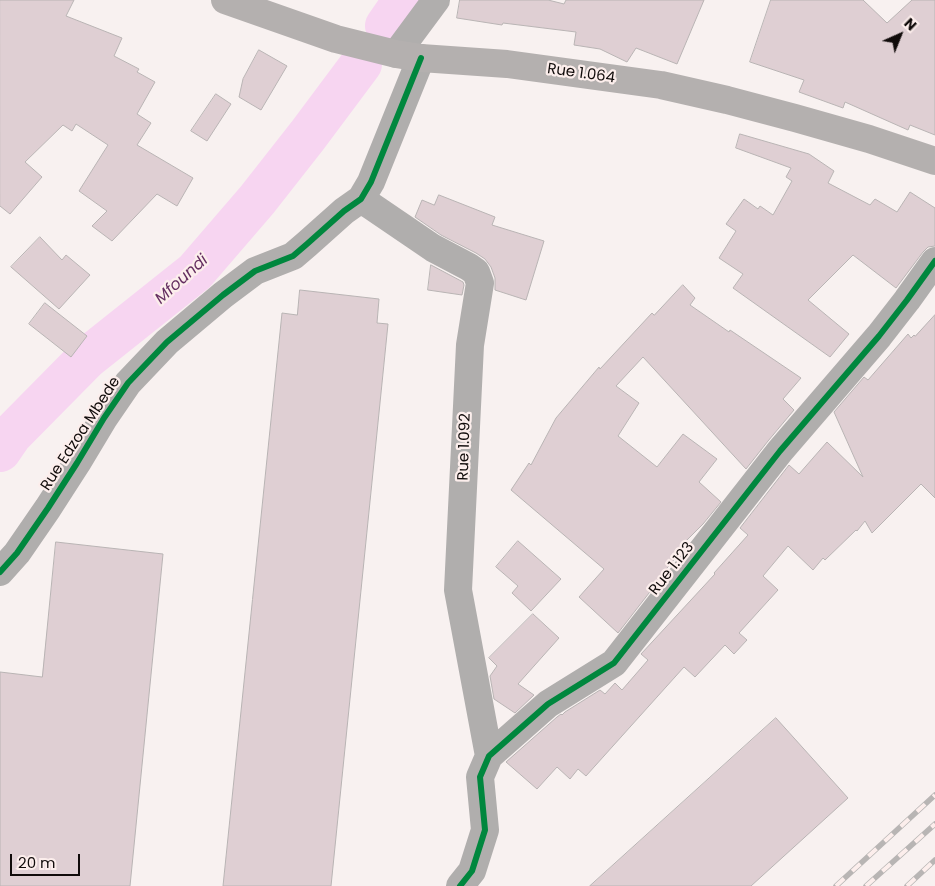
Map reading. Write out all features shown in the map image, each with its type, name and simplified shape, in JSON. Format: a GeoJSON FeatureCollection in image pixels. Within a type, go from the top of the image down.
{"type":"FeatureCollection","features":[{"type":"Feature","properties":{"kind":"main road","name":"Rue 1.064"},"geometry":{"type":"LineString","coordinates":[[240,2],[336,39],[408,56],[507,64],[661,85],[795,118],[935,160]]}},
{"type":"Feature","properties":{"kind":"street","name":"Rue Edzoa Mbede"},"geometry":{"type":"LineString","coordinates":[[0,572],[22,546],[77,463],[104,418],[134,376],[167,342],[223,295],[255,271],[293,256],[344,211],[361,199],[371,182],[408,56],[436,0]]}},
{"type":"Feature","properties":{"kind":"street","name":"Rue 1.092"},"geometry":{"type":"LineString","coordinates":[[361,199],[433,248],[469,266],[476,272],[480,283],[470,344],[458,590],[489,756]]}},
{"type":"Feature","properties":{"kind":"street","name":"Rue 1.123"},"geometry":{"type":"LineString","coordinates":[[460,886],[472,871],[485,830],[480,777],[489,756],[548,704],[614,663],[780,451],[880,336],[935,261]]}},
{"type":"Feature","properties":{"kind":"building"},"geometry":{"type":"Polygon","coordinates":[[[0,0],[74,0],[66,16],[122,38],[114,56],[139,69],[137,72],[155,82],[137,114],[151,123],[137,145],[193,178],[177,206],[157,194],[112,241],[92,226],[107,211],[79,191],[108,145],[76,124],[72,131],[63,125],[25,162],[42,177],[10,214],[0,206],[0,0]]]}},
{"type":"Feature","properties":{"kind":"building"},"geometry":{"type":"Polygon","coordinates":[[[460,0],[548,0],[564,4],[566,0],[704,0],[677,64],[636,48],[627,62],[600,49],[574,45],[576,32],[503,23],[502,25],[457,18],[460,0]]]}},
{"type":"Feature","properties":{"kind":"building"},"geometry":{"type":"Polygon","coordinates":[[[771,0],[863,0],[887,23],[912,0],[935,0],[935,135],[910,125],[908,130],[845,102],[843,108],[799,92],[804,80],[750,62],[771,0]]]}},
{"type":"Feature","properties":{"kind":"building"},"geometry":{"type":"Polygon","coordinates":[[[259,50],[287,66],[261,110],[239,97],[243,79],[259,50]]]}},
{"type":"Feature","properties":{"kind":"building"},"geometry":{"type":"Polygon","coordinates":[[[216,94],[231,104],[207,141],[191,131],[216,94]]]}},
{"type":"Feature","properties":{"kind":"building"},"geometry":{"type":"Polygon","coordinates":[[[740,134],[809,154],[834,171],[828,183],[870,205],[875,199],[897,212],[910,192],[935,208],[935,246],[928,247],[923,252],[896,288],[853,255],[808,300],[849,334],[830,357],[733,288],[743,274],[719,258],[736,231],[726,224],[744,199],[758,209],[760,206],[773,215],[792,181],[786,177],[791,168],[736,148],[740,134]]]}},
{"type":"Feature","properties":{"kind":"building"},"geometry":{"type":"Polygon","coordinates":[[[439,195],[495,217],[492,225],[544,241],[526,300],[495,290],[495,278],[491,267],[485,259],[441,235],[415,217],[422,200],[434,205],[439,195]]]}},
{"type":"Feature","properties":{"kind":"building"},"geometry":{"type":"Polygon","coordinates":[[[40,237],[62,260],[66,255],[90,275],[59,309],[11,267],[40,237]]]}},
{"type":"Feature","properties":{"kind":"building"},"geometry":{"type":"Polygon","coordinates":[[[431,265],[463,282],[462,295],[428,290],[431,265]]]}},
{"type":"Feature","properties":{"kind":"building"},"geometry":{"type":"Polygon","coordinates":[[[683,285],[695,298],[690,305],[801,378],[783,399],[794,410],[746,469],[643,357],[616,386],[639,403],[618,436],[657,467],[683,434],[717,459],[699,482],[721,502],[681,546],[684,548],[618,633],[579,597],[604,569],[511,490],[529,463],[531,465],[556,418],[599,367],[600,369],[652,313],[654,315],[683,285]]]}},
{"type":"Feature","properties":{"kind":"building"},"geometry":{"type":"Polygon","coordinates":[[[300,290],[379,299],[377,323],[388,324],[331,886],[223,886],[282,313],[297,315],[300,290]]]}},
{"type":"Feature","properties":{"kind":"building"},"geometry":{"type":"Polygon","coordinates":[[[45,303],[87,336],[71,357],[29,324],[45,303]]]}},
{"type":"Feature","properties":{"kind":"building"},"geometry":{"type":"Polygon","coordinates":[[[935,315],[935,498],[921,484],[872,533],[865,521],[857,531],[825,560],[823,558],[813,570],[788,546],[763,576],[778,590],[739,633],[747,640],[734,654],[725,645],[695,677],[684,667],[586,776],[578,769],[570,779],[557,767],[537,789],[506,762],[561,714],[600,690],[605,694],[615,683],[622,690],[648,660],[641,654],[715,574],[748,535],[740,528],[789,465],[799,474],[827,442],[863,477],[834,412],[864,377],[868,380],[908,334],[911,338],[915,336],[935,315]]]}},
{"type":"Feature","properties":{"kind":"building"},"geometry":{"type":"Polygon","coordinates":[[[518,541],[561,579],[531,611],[512,593],[518,586],[496,567],[518,541]]]}},
{"type":"Feature","properties":{"kind":"building"},"geometry":{"type":"Polygon","coordinates":[[[56,542],[163,554],[130,886],[0,886],[0,672],[42,677],[56,542]]]}},
{"type":"Feature","properties":{"kind":"building"},"geometry":{"type":"Polygon","coordinates":[[[533,614],[559,638],[518,684],[534,695],[515,713],[494,699],[490,676],[497,666],[489,658],[533,614]]]}},
{"type":"Feature","properties":{"kind":"building"},"geometry":{"type":"Polygon","coordinates":[[[776,718],[848,798],[751,886],[590,886],[776,718]]]}},
{"type":"Feature","properties":{"kind":"waterway","name":"Mfoundi"},"geometry":{"type":"LineString","coordinates":[[386,26],[404,0]]}},
{"type":"Feature","properties":{"kind":"waterway","name":"Mfoundi"},"geometry":{"type":"LineString","coordinates":[[0,451],[11,435],[87,358],[195,272],[257,200],[361,64]]}},
{"type":"Feature","properties":{"kind":"railway"},"geometry":{"type":"LineString","coordinates":[[836,886],[935,795]]}},
{"type":"Feature","properties":{"kind":"railway"},"geometry":{"type":"LineString","coordinates":[[866,886],[935,824]]}},
{"type":"Feature","properties":{"kind":"railway"},"geometry":{"type":"LineString","coordinates":[[907,886],[935,860]]}},
{"type":"Feature","properties":{"kind":"cycle path"},"geometry":{"type":"LineString","coordinates":[[0,572],[17,553],[48,508],[128,383],[167,342],[255,271],[293,256],[344,211],[361,199],[371,182],[421,58]]}},
{"type":"Feature","properties":{"kind":"cycle path"},"geometry":{"type":"LineString","coordinates":[[460,886],[472,871],[485,830],[480,777],[489,756],[548,704],[614,663],[780,451],[879,336],[935,261]]}}]}
